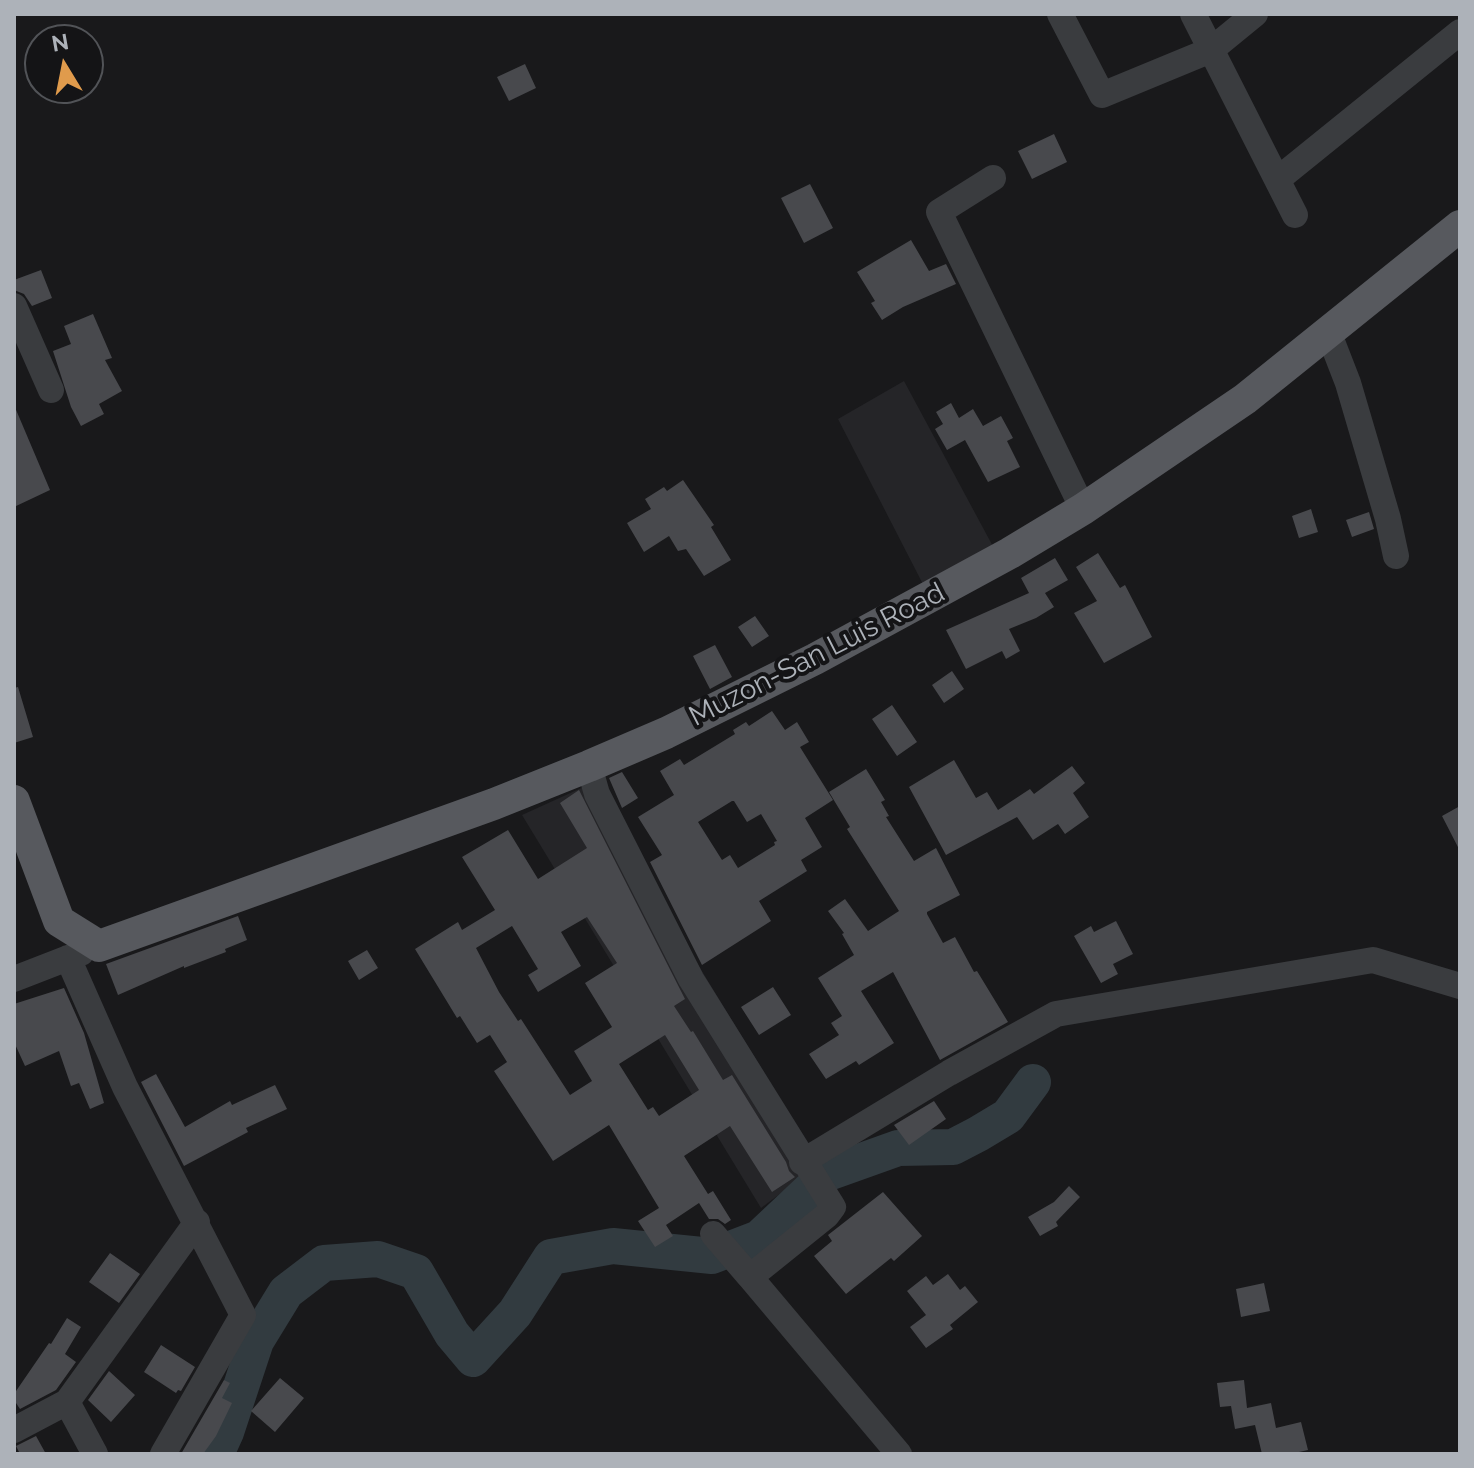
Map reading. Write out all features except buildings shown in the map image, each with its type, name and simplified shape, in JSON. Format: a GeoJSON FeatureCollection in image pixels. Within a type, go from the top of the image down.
{"type":"FeatureCollection","features":[{"type":"Feature","properties":{"kind":"main road","name":"Muzon-San Luis Road"},"geometry":{"type":"LineString","coordinates":[[99,946],[494,804],[589,766],[666,733],[815,659],[1010,553],[1178,447],[1329,334],[1460,226]]}},
{"type":"Feature","properties":{"kind":"main road"},"geometry":{"type":"LineString","coordinates":[[14,801],[59,921],[99,946]]}},
{"type":"Feature","properties":{"kind":"street"},"geometry":{"type":"LineString","coordinates":[[1060,14],[1102,95],[1211,50],[1255,14]]}},
{"type":"Feature","properties":{"kind":"street"},"geometry":{"type":"LineString","coordinates":[[1193,14],[1295,215]]}},
{"type":"Feature","properties":{"kind":"street"},"geometry":{"type":"LineString","coordinates":[[1277,180],[1460,32]]}},
{"type":"Feature","properties":{"kind":"street"},"geometry":{"type":"LineString","coordinates":[[993,178],[939,212],[1083,509]]}},
{"type":"Feature","properties":{"kind":"street"},"geometry":{"type":"LineString","coordinates":[[14,308],[51,390]]}},
{"type":"Feature","properties":{"kind":"street"},"geometry":{"type":"LineString","coordinates":[[1329,334],[1348,383],[1396,556]]}},
{"type":"Feature","properties":{"kind":"street"},"geometry":{"type":"LineString","coordinates":[[589,766],[597,794],[691,979],[833,1207],[750,1277]]}},
{"type":"Feature","properties":{"kind":"street"},"geometry":{"type":"LineString","coordinates":[[42,969],[59,921]]}},
{"type":"Feature","properties":{"kind":"street"},"geometry":{"type":"LineString","coordinates":[[14,979],[99,946]]}},
{"type":"Feature","properties":{"kind":"street"},"geometry":{"type":"LineString","coordinates":[[68,958],[125,1087],[243,1315],[163,1454]]}},
{"type":"Feature","properties":{"kind":"street"},"geometry":{"type":"LineString","coordinates":[[807,1168],[949,1073],[1056,1014],[1373,960],[1460,986]]}},
{"type":"Feature","properties":{"kind":"street"},"geometry":{"type":"LineString","coordinates":[[14,1430],[67,1402],[197,1222]]}},
{"type":"Feature","properties":{"kind":"street"},"geometry":{"type":"LineString","coordinates":[[713,1234],[899,1454]]}},
{"type":"Feature","properties":{"kind":"street"},"geometry":{"type":"LineString","coordinates":[[67,1402],[95,1454]]}},
{"type":"Feature","properties":{"kind":"shaded area"},"geometry":{"type":"Polygon","coordinates":[[[904,381],[996,552],[927,592],[838,419],[904,381]]]}},
{"type":"Feature","properties":{"kind":"shaded area"},"geometry":{"type":"Polygon","coordinates":[[[588,785],[820,1164],[761,1208],[522,815],[588,785]]]}},
{"type":"Feature","properties":{"kind":"waterway"},"geometry":{"type":"LineString","coordinates":[[216,1454],[256,1341],[286,1292],[324,1263],[378,1259],[416,1272],[452,1334],[473,1359],[515,1313],[551,1257],[613,1246],[712,1256],[759,1238],[828,1173],[898,1148],[953,1147],[978,1134],[1008,1116],[1033,1082]]}}]}
